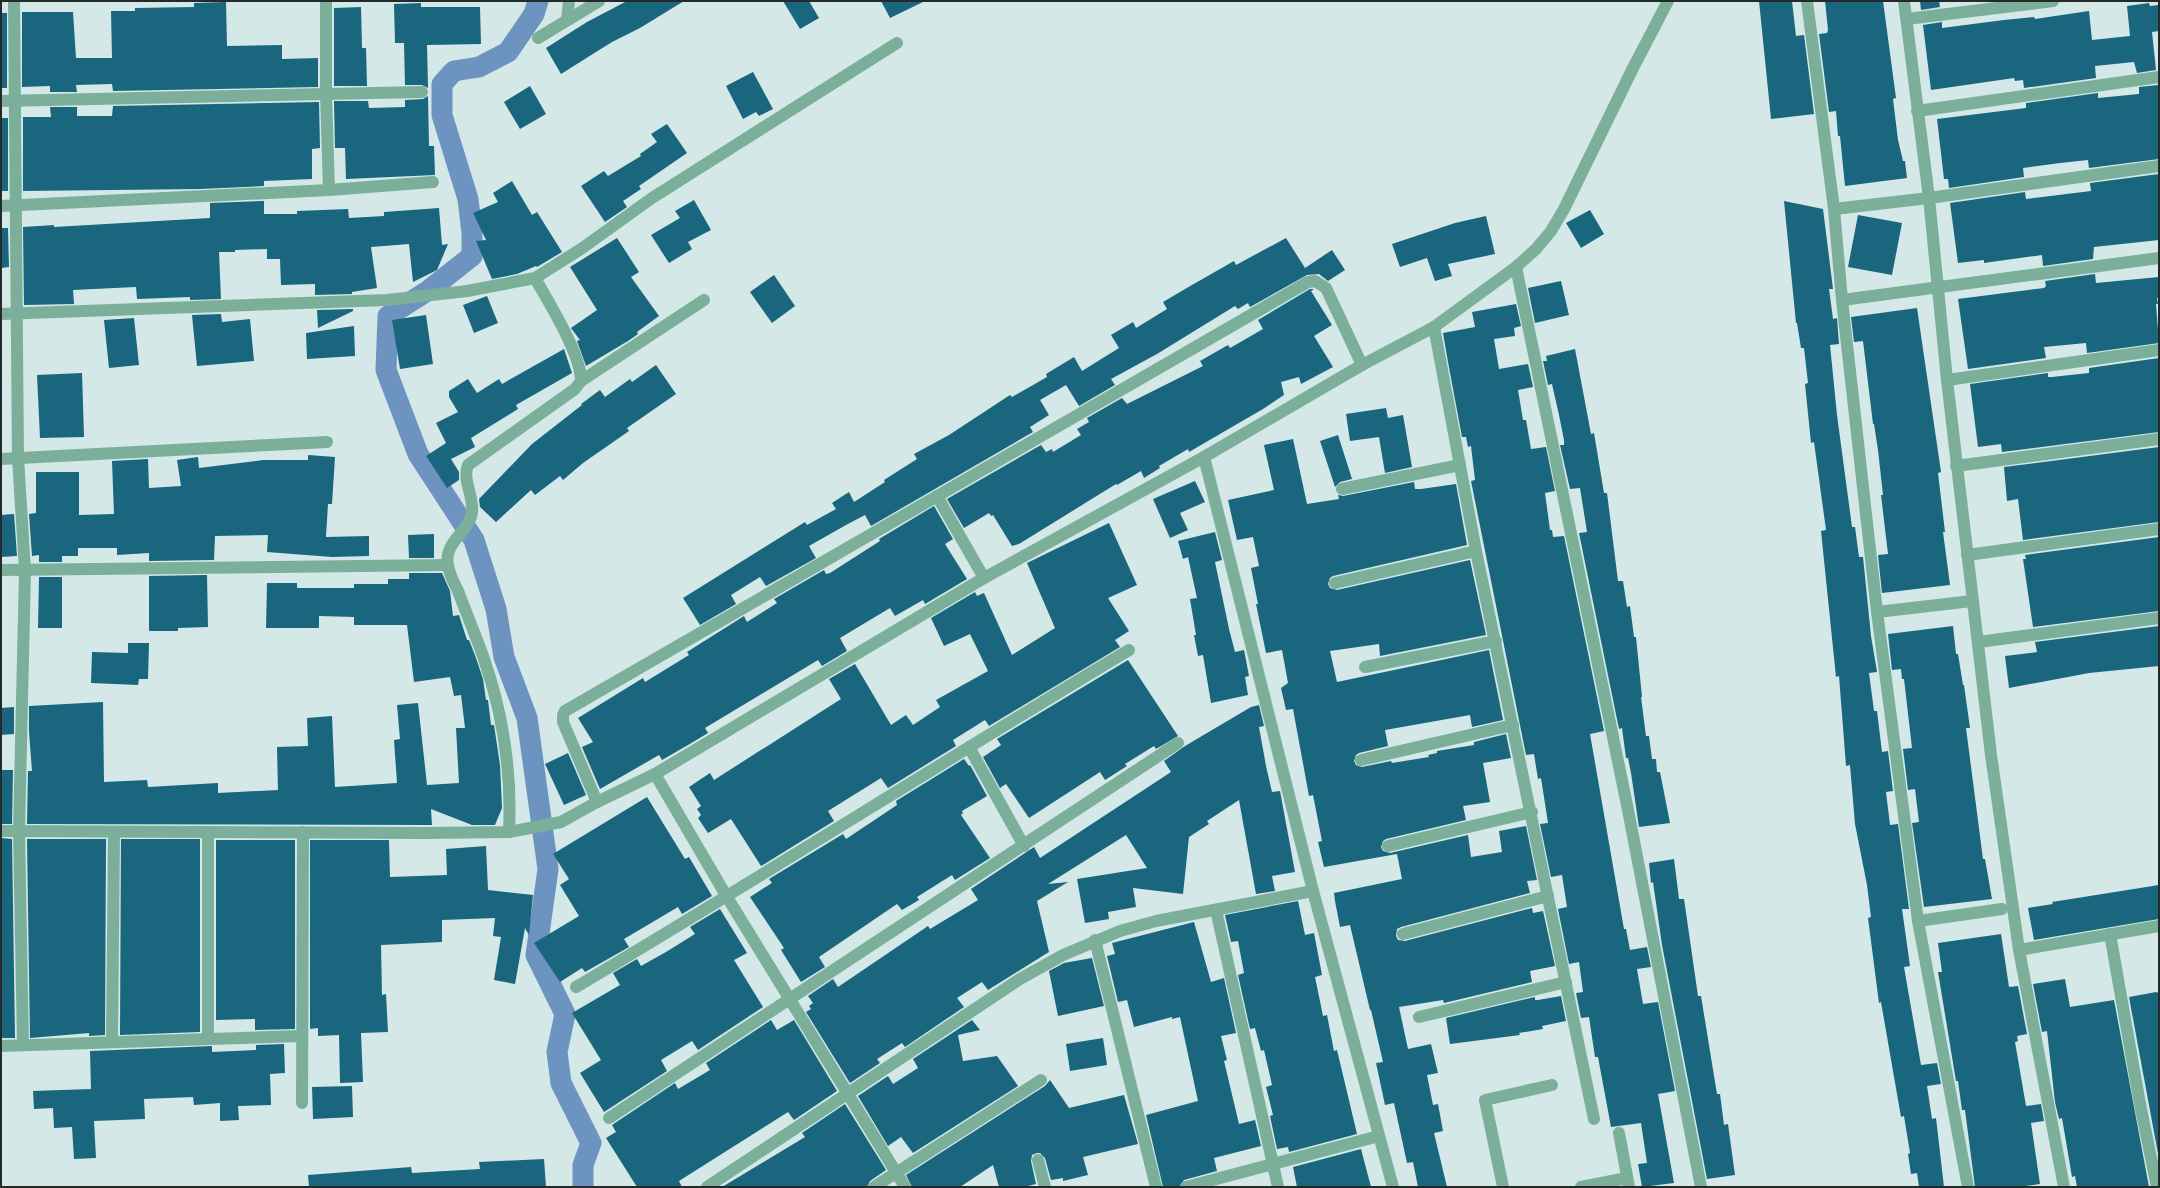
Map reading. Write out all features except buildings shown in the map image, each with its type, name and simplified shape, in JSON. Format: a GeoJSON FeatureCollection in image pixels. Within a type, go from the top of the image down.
{"type":"FeatureCollection","features":[{"type":"Feature","properties":{"kind":"street"},"geometry":{"type":"LineString","coordinates":[[14,1],[18,458],[25,570],[19,831],[23,1045]]}},
{"type":"Feature","properties":{"kind":"street"},"geometry":{"type":"LineString","coordinates":[[326,1],[326,96],[329,190]]}},
{"type":"Feature","properties":{"kind":"street"},"geometry":{"type":"LineString","coordinates":[[567,20],[569,1]]}},
{"type":"Feature","properties":{"kind":"street"},"geometry":{"type":"LineString","coordinates":[[538,38],[599,1]]}},
{"type":"Feature","properties":{"kind":"street"},"geometry":{"type":"LineString","coordinates":[[1,831],[509,832],[561,822],[597,802],[655,774],[984,578],[1204,457],[1362,365],[1434,327],[1516,267],[1536,249],[1551,231],[1564,209],[1633,68],[1668,1]]}},
{"type":"Feature","properties":{"kind":"street"},"geometry":{"type":"LineString","coordinates":[[1807,1],[1834,209],[1842,300],[1877,612],[1918,921],[1968,1187]]}},
{"type":"Feature","properties":{"kind":"street"},"geometry":{"type":"LineString","coordinates":[[1904,1],[1929,198],[1956,466],[1991,755],[2019,950],[2064,1187]]}},
{"type":"Feature","properties":{"kind":"street"},"geometry":{"type":"LineString","coordinates":[[1907,20],[2054,1]]}},
{"type":"Feature","properties":{"kind":"street"},"geometry":{"type":"LineString","coordinates":[[1,314],[397,299],[450,293],[535,278],[581,250],[652,198],[896,44]]}},
{"type":"Feature","properties":{"kind":"street"},"geometry":{"type":"LineString","coordinates":[[1917,111],[2159,78]]}},
{"type":"Feature","properties":{"kind":"street"},"geometry":{"type":"LineString","coordinates":[[1,101],[326,96],[422,92]]}},
{"type":"Feature","properties":{"kind":"street"},"geometry":{"type":"LineString","coordinates":[[1834,209],[1929,198],[2159,166]]}},
{"type":"Feature","properties":{"kind":"street"},"geometry":{"type":"LineString","coordinates":[[1,206],[329,190],[433,182]]}},
{"type":"Feature","properties":{"kind":"street"},"geometry":{"type":"LineString","coordinates":[[1842,300],[2159,258]]}},
{"type":"Feature","properties":{"kind":"street"},"geometry":{"type":"LineString","coordinates":[[1516,267],[1627,805],[1700,1187]]}},
{"type":"Feature","properties":{"kind":"street"},"geometry":{"type":"LineString","coordinates":[[535,278],[561,326],[579,368],[581,381]]}},
{"type":"Feature","properties":{"kind":"street"},"geometry":{"type":"LineString","coordinates":[[597,802],[563,722],[563,715],[565,711],[1308,282],[1315,281],[1326,288],[1362,365]]}},
{"type":"Feature","properties":{"kind":"street"},"geometry":{"type":"LineString","coordinates":[[509,832],[511,789],[509,763],[499,708],[483,657],[447,565],[450,546],[469,522],[472,508],[466,472],[468,465],[575,389],[581,381],[704,300]]}},
{"type":"Feature","properties":{"kind":"street"},"geometry":{"type":"LineString","coordinates":[[1434,327],[1476,552],[1532,812],[1594,1119]]}},
{"type":"Feature","properties":{"kind":"street"},"geometry":{"type":"LineString","coordinates":[[1947,380],[2159,350]]}},
{"type":"Feature","properties":{"kind":"street"},"geometry":{"type":"LineString","coordinates":[[1956,466],[2159,439]]}},
{"type":"Feature","properties":{"kind":"street"},"geometry":{"type":"LineString","coordinates":[[1,458],[327,442]]}},
{"type":"Feature","properties":{"kind":"street"},"geometry":{"type":"LineString","coordinates":[[1204,457],[1312,891],[1393,1187]]}},
{"type":"Feature","properties":{"kind":"street"},"geometry":{"type":"LineString","coordinates":[[1342,488],[1460,465]]}},
{"type":"Feature","properties":{"kind":"street"},"geometry":{"type":"LineString","coordinates":[[937,496],[984,578]]}},
{"type":"Feature","properties":{"kind":"street"},"geometry":{"type":"LineString","coordinates":[[1967,555],[2159,529]]}},
{"type":"Feature","properties":{"kind":"street"},"geometry":{"type":"LineString","coordinates":[[1335,583],[1476,552]]}},
{"type":"Feature","properties":{"kind":"street"},"geometry":{"type":"LineString","coordinates":[[1,570],[447,565]]}},
{"type":"Feature","properties":{"kind":"street"},"geometry":{"type":"LineString","coordinates":[[1877,612],[1972,601]]}},
{"type":"Feature","properties":{"kind":"street"},"geometry":{"type":"LineString","coordinates":[[1978,642],[2159,618]]}},
{"type":"Feature","properties":{"kind":"street"},"geometry":{"type":"LineString","coordinates":[[1365,667],[1496,641]]}},
{"type":"Feature","properties":{"kind":"street"},"geometry":{"type":"LineString","coordinates":[[576,987],[727,897],[1129,650]]}},
{"type":"Feature","properties":{"kind":"street"},"geometry":{"type":"LineString","coordinates":[[1361,760],[1513,725]]}},
{"type":"Feature","properties":{"kind":"street"},"geometry":{"type":"LineString","coordinates":[[609,1118],[1024,846],[1178,743]]}},
{"type":"Feature","properties":{"kind":"street"},"geometry":{"type":"LineString","coordinates":[[969,747],[1024,846]]}},
{"type":"Feature","properties":{"kind":"street"},"geometry":{"type":"LineString","coordinates":[[655,774],[727,897],[904,1187]]}},
{"type":"Feature","properties":{"kind":"street"},"geometry":{"type":"LineString","coordinates":[[1388,846],[1532,812]]}},
{"type":"Feature","properties":{"kind":"street"},"geometry":{"type":"LineString","coordinates":[[112,1041],[114,832]]}},
{"type":"Feature","properties":{"kind":"street"},"geometry":{"type":"LineString","coordinates":[[208,832],[208,1038]]}},
{"type":"Feature","properties":{"kind":"street"},"geometry":{"type":"LineString","coordinates":[[302,1102],[303,832]]}},
{"type":"Feature","properties":{"kind":"street"},"geometry":{"type":"LineString","coordinates":[[707,1187],[1020,979],[1063,955],[1095,940],[1156,921],[1312,891]]}},
{"type":"Feature","properties":{"kind":"street"},"geometry":{"type":"LineString","coordinates":[[1403,934],[1548,896]]}},
{"type":"Feature","properties":{"kind":"street"},"geometry":{"type":"LineString","coordinates":[[1918,921],[2002,908]]}},
{"type":"Feature","properties":{"kind":"street"},"geometry":{"type":"LineString","coordinates":[[1216,910],[1278,1187]]}},
{"type":"Feature","properties":{"kind":"street"},"geometry":{"type":"LineString","coordinates":[[2019,950],[2159,926]]}},
{"type":"Feature","properties":{"kind":"street"},"geometry":{"type":"LineString","coordinates":[[2110,934],[2140,1104],[2157,1187]]}},
{"type":"Feature","properties":{"kind":"street"},"geometry":{"type":"LineString","coordinates":[[1095,940],[1156,1187]]}},
{"type":"Feature","properties":{"kind":"street"},"geometry":{"type":"LineString","coordinates":[[1419,1016],[1566,982]]}},
{"type":"Feature","properties":{"kind":"street"},"geometry":{"type":"LineString","coordinates":[[1,1046],[112,1041],[302,1036]]}},
{"type":"Feature","properties":{"kind":"street"},"geometry":{"type":"LineString","coordinates":[[874,1187],[1040,1080]]}},
{"type":"Feature","properties":{"kind":"street"},"geometry":{"type":"LineString","coordinates":[[1503,1187],[1485,1100],[1552,1085]]}},
{"type":"Feature","properties":{"kind":"street"},"geometry":{"type":"LineString","coordinates":[[1581,1187],[1628,1182],[1619,1133]]}},
{"type":"Feature","properties":{"kind":"street"},"geometry":{"type":"LineString","coordinates":[[1186,1187],[1379,1136]]}},
{"type":"Feature","properties":{"kind":"street"},"geometry":{"type":"LineString","coordinates":[[1038,1160],[1045,1187]]}},
{"type":"Feature","properties":{"kind":"waterway"},"geometry":{"type":"LineString","coordinates":[[538,1],[534,14],[508,52],[479,67],[454,71],[442,84],[442,115],[468,199],[472,233],[472,256],[429,290],[388,316],[386,370],[418,454],[474,540],[496,609],[504,657],[527,718],[548,869],[536,955],[565,1014],[557,1052],[561,1083],[591,1143],[583,1165],[583,1187]]}}]}
